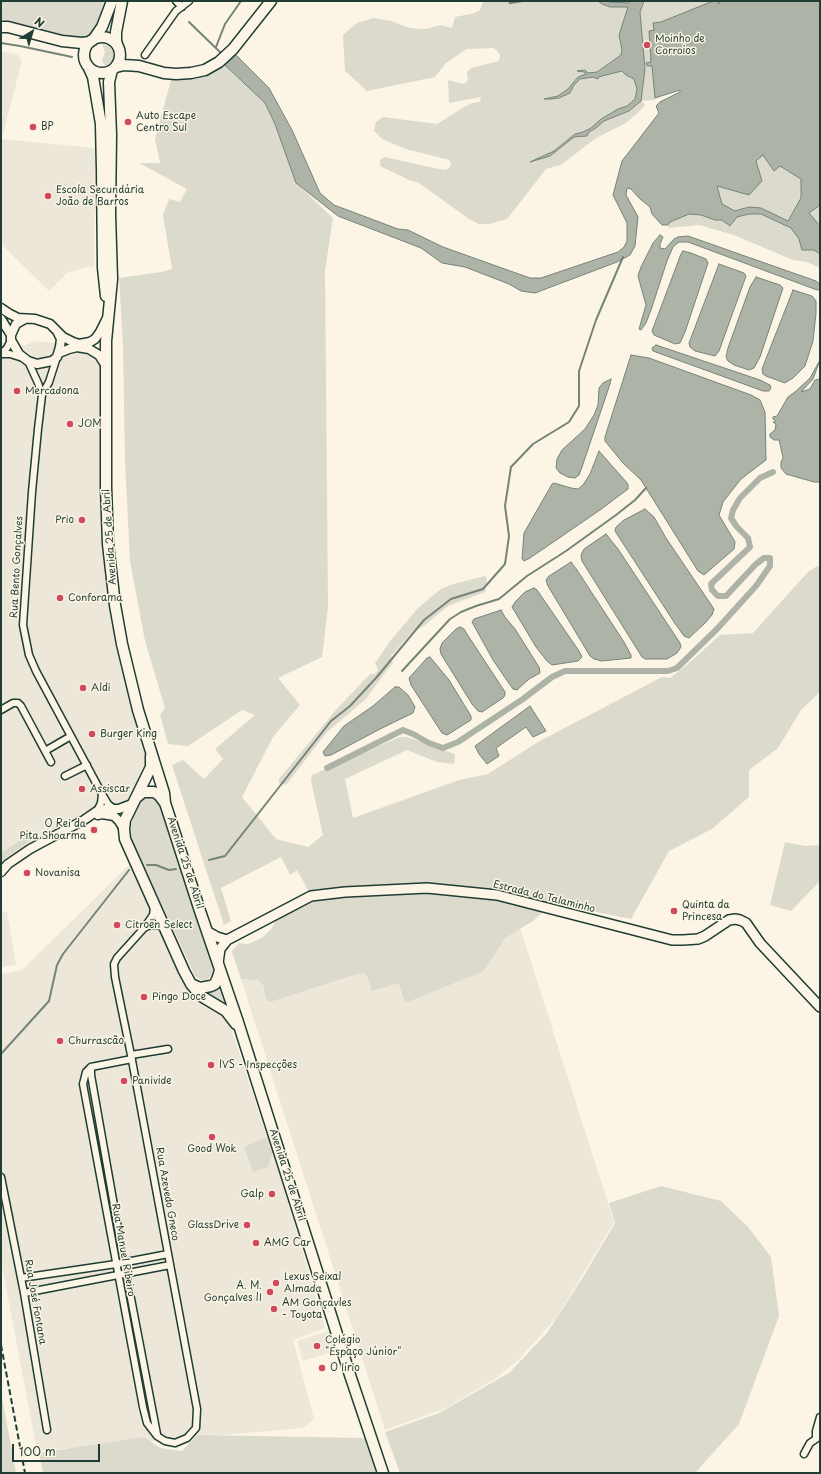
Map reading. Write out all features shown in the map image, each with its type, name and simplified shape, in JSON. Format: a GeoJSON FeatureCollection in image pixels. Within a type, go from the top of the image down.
{"type":"FeatureCollection","features":[{"type":"Feature","properties":{"kind":"main road"},"geometry":{"type":"LineString","coordinates":[[87,64],[85,52],[102,28],[112,1]]}},
{"type":"Feature","properties":{"kind":"main road"},"geometry":{"type":"LineString","coordinates":[[114,68],[120,60],[119,49],[116,41],[116,32],[122,1]]}},
{"type":"Feature","properties":{"kind":"main road"},"geometry":{"type":"LineString","coordinates":[[62,41],[80,54],[87,64],[98,72],[105,73],[124,65],[139,66],[167,74],[184,74],[203,70],[220,62],[233,49],[271,1]]}},
{"type":"Feature","properties":{"kind":"main road"},"geometry":{"type":"LineString","coordinates":[[3,25],[62,41],[82,43],[101,37],[108,38],[116,43],[119,49],[139,66]]}},
{"type":"Feature","properties":{"kind":"main road","name":"Avenida 25 de Abril"},"geometry":{"type":"LineString","coordinates":[[87,64],[93,77],[101,124],[103,268],[109,315]]}},
{"type":"Feature","properties":{"kind":"main road","name":"Avenida 25 de Abril"},"geometry":{"type":"LineString","coordinates":[[114,68],[109,82],[112,279],[106,341],[106,487],[108,537],[115,605],[128,672],[151,754],[156,765],[164,793],[165,803],[383,1473]]}},
{"type":"Feature","properties":{"kind":"main road","name":"Avenida 25 de Abril"},"geometry":{"type":"LineString","coordinates":[[151,754],[150,767],[125,820],[125,839],[184,971],[201,996],[226,1011],[234,1021],[242,1037]]}},
{"type":"Feature","properties":{"kind":"main road"},"geometry":{"type":"LineString","coordinates":[[134,800],[143,792],[154,792],[159,795],[165,803]]}},
{"type":"Feature","properties":{"kind":"main road","name":"Estrada do Talaminho"},"geometry":{"type":"LineString","coordinates":[[227,940],[311,896],[345,892],[427,888],[497,895],[672,940],[698,938],[710,933],[729,920],[737,919],[746,923],[760,943],[820,1007]]}},
{"type":"Feature","properties":{"kind":"main road"},"geometry":{"type":"LineString","coordinates":[[192,984],[200,988],[211,986],[215,984],[218,977],[220,949],[227,940],[216,937],[208,932]]}},
{"type":"Feature","properties":{"kind":"street"},"geometry":{"type":"LineString","coordinates":[[176,1],[182,7]]}},
{"type":"Feature","properties":{"kind":"street"},"geometry":{"type":"LineString","coordinates":[[145,55],[176,11],[189,1]]}},
{"type":"Feature","properties":{"kind":"street"},"geometry":{"type":"LineString","coordinates":[[1,308],[18,318],[44,321],[50,324],[61,339],[58,355]]}},
{"type":"Feature","properties":{"kind":"street"},"geometry":{"type":"LineString","coordinates":[[56,331],[63,337],[79,344],[90,342],[95,339],[100,332],[109,315]]}},
{"type":"Feature","properties":{"kind":"street"},"geometry":{"type":"LineString","coordinates":[[1,319],[19,354],[27,360]]}},
{"type":"Feature","properties":{"kind":"street"},"geometry":{"type":"LineString","coordinates":[[1,354],[7,348],[16,324],[25,319]]}},
{"type":"Feature","properties":{"kind":"street"},"geometry":{"type":"LineString","coordinates":[[1,354],[10,354],[37,364],[45,363],[69,348],[89,348],[99,356],[106,366]]}},
{"type":"Feature","properties":{"kind":"street","name":"Rua Bento Gonçalves"},"geometry":{"type":"LineString","coordinates":[[58,355],[49,382],[42,395],[32,492],[23,624],[29,655],[36,671],[102,794],[108,804],[114,809]]}},
{"type":"Feature","properties":{"kind":"street","name":"Rua Bento Gonçalves"},"geometry":{"type":"LineString","coordinates":[[27,360],[42,395]]}},
{"type":"Feature","properties":{"kind":"street"},"geometry":{"type":"LineString","coordinates":[[1,710],[13,703],[18,703],[21,706],[52,762]]}},
{"type":"Feature","properties":{"kind":"street"},"geometry":{"type":"LineString","coordinates":[[45,751],[71,736]]}},
{"type":"Feature","properties":{"kind":"street"},"geometry":{"type":"LineString","coordinates":[[65,776],[87,764]]}},
{"type":"Feature","properties":{"kind":"street"},"geometry":{"type":"LineString","coordinates":[[97,811],[101,803],[102,794]]}},
{"type":"Feature","properties":{"kind":"street"},"geometry":{"type":"LineString","coordinates":[[1,872],[8,864],[30,849],[84,820],[97,811],[104,809],[119,809],[134,800]]}},
{"type":"Feature","properties":{"kind":"street"},"geometry":{"type":"LineString","coordinates":[[84,820],[102,814],[114,816],[124,829]]}},
{"type":"Feature","properties":{"kind":"street","name":"Rua Azevedo Gneco"},"geometry":{"type":"LineString","coordinates":[[154,905],[153,915],[144,928],[117,958],[114,964],[115,977],[132,1057],[197,1409],[196,1428],[187,1438],[175,1443],[165,1441],[157,1436]]}},
{"type":"Feature","properties":{"kind":"street"},"geometry":{"type":"LineString","coordinates":[[144,928],[150,925],[156,925],[162,926],[165,930]]}},
{"type":"Feature","properties":{"kind":"street"},"geometry":{"type":"LineString","coordinates":[[157,1436],[126,1274],[91,1075],[91,1067],[168,1049]]}},
{"type":"Feature","properties":{"kind":"street","name":"Rua Manuel Ribeiro"},"geometry":{"type":"LineString","coordinates":[[91,1067],[86,1072],[83,1084],[143,1408],[147,1423],[157,1436]]}},
{"type":"Feature","properties":{"kind":"street","name":"Rua José Fontana"},"geometry":{"type":"LineString","coordinates":[[1,1177],[24,1293],[47,1430]]}},
{"type":"Feature","properties":{"kind":"street"},"geometry":{"type":"LineString","coordinates":[[21,1278],[116,1264],[168,1254]]}},
{"type":"Feature","properties":{"kind":"street"},"geometry":{"type":"LineString","coordinates":[[24,1293],[170,1265]]}},
{"type":"Feature","properties":{"kind":"street"},"geometry":{"type":"LineString","coordinates":[[804,1454],[810,1443],[818,1442],[816,1431],[820,1417]]}},
{"type":"Feature","properties":{"kind":"shaded area"},"geometry":{"type":"Polygon","coordinates":[[[1,1],[104,1],[99,17],[100,22],[96,32],[86,40],[75,41],[5,21],[1,18],[1,1]]]}},
{"type":"Feature","properties":{"kind":"shaded area"},"geometry":{"type":"Polygon","coordinates":[[[483,1],[598,1],[610,7],[628,7],[619,35],[622,50],[621,55],[596,72],[588,73],[585,70],[580,71],[586,74],[558,96],[546,99],[559,98],[570,93],[574,85],[580,79],[622,71],[634,79],[637,88],[635,99],[627,106],[618,109],[601,119],[591,128],[575,134],[554,151],[535,160],[550,156],[574,137],[587,136],[589,132],[604,121],[629,111],[641,101],[645,69],[640,12],[644,1],[820,1],[650,35],[652,54],[802,133],[652,214],[650,207],[631,189],[627,188],[626,195],[638,217],[627,241],[627,223],[613,195],[622,161],[659,113],[656,106],[660,102],[680,92],[680,90],[655,98],[655,100],[642,101],[645,105],[643,108],[626,123],[596,138],[561,165],[546,169],[507,219],[489,224],[479,224],[469,219],[419,183],[409,180],[380,166],[380,160],[385,157],[443,170],[448,169],[451,165],[450,160],[406,149],[382,139],[374,131],[376,122],[383,117],[437,124],[464,107],[472,103],[480,102],[481,97],[449,103],[448,80],[464,84],[468,80],[467,72],[471,68],[499,61],[500,55],[494,48],[467,49],[446,63],[435,77],[367,91],[345,71],[343,35],[357,23],[373,18],[391,21],[410,28],[426,29],[441,25],[452,28],[455,17],[475,13],[480,10],[483,1]]]}},
{"type":"Feature","properties":{"kind":"shaded area"},"geometry":{"type":"Polygon","coordinates":[[[598,1],[629,3],[630,1],[644,1],[640,12],[645,69],[641,101],[629,111],[604,121],[589,132],[587,136],[574,137],[550,156],[530,162],[554,151],[575,134],[591,128],[601,119],[618,109],[627,106],[635,99],[637,89],[634,79],[622,71],[598,77],[598,79],[593,77],[580,79],[574,85],[570,93],[559,98],[544,99],[558,96],[568,89],[578,77],[586,74],[584,72],[577,71],[585,70],[588,73],[597,72],[621,55],[622,50],[619,35],[628,7],[610,7],[598,1]]]}},
{"type":"Feature","properties":{"kind":"shaded area"},"geometry":{"type":"Polygon","coordinates":[[[713,1],[718,1],[719,4],[719,1],[820,1],[820,205],[809,213],[820,226],[820,254],[814,250],[802,250],[799,239],[791,228],[761,214],[749,214],[737,217],[730,226],[722,220],[715,220],[701,215],[689,214],[670,222],[668,225],[662,225],[652,214],[650,207],[631,189],[627,188],[626,195],[638,217],[635,246],[630,255],[617,262],[535,293],[521,291],[509,284],[465,267],[442,263],[421,248],[338,216],[296,183],[275,124],[265,103],[225,65],[236,55],[269,88],[292,130],[320,193],[334,205],[398,229],[408,230],[443,247],[530,278],[541,278],[618,252],[624,247],[627,241],[627,223],[613,195],[622,161],[659,113],[656,106],[660,102],[680,92],[680,90],[655,98],[652,66],[647,66],[646,63],[651,62],[649,31],[654,30],[653,23],[661,22],[713,1]],[[763,155],[756,161],[762,181],[749,195],[717,186],[722,204],[735,211],[749,207],[761,208],[788,221],[801,198],[801,179],[780,166],[774,171],[763,155]]]}},
{"type":"Feature","properties":{"kind":"shaded area"},"geometry":{"type":"Polygon","coordinates":[[[102,44],[109,46],[113,52],[113,59],[105,66],[102,60],[105,52],[102,44]]]}},
{"type":"Feature","properties":{"kind":"shaded area"},"geometry":{"type":"Polygon","coordinates":[[[1,51],[18,55],[22,61],[3,134],[1,133],[1,51]]]}},
{"type":"Feature","properties":{"kind":"shaded area"},"geometry":{"type":"Polygon","coordinates":[[[225,65],[265,103],[275,124],[296,183],[333,218],[325,271],[328,607],[322,657],[278,678],[300,705],[273,737],[242,797],[276,839],[308,847],[323,835],[311,781],[312,775],[400,737],[407,737],[455,754],[454,764],[437,762],[407,750],[345,779],[353,818],[459,780],[488,774],[538,742],[662,677],[670,678],[720,635],[753,633],[808,572],[817,566],[820,567],[820,692],[801,710],[778,748],[749,770],[749,797],[712,829],[669,851],[631,919],[553,903],[533,921],[505,938],[484,971],[405,1003],[399,983],[372,991],[368,978],[364,973],[273,1001],[268,1001],[265,997],[264,986],[258,980],[241,979],[232,951],[239,943],[248,944],[262,938],[272,928],[277,918],[309,892],[297,870],[290,875],[281,857],[221,888],[231,921],[224,925],[172,765],[183,760],[204,779],[223,759],[215,749],[255,715],[242,710],[188,746],[168,744],[160,715],[165,708],[145,641],[130,561],[125,462],[123,344],[119,278],[172,269],[163,215],[169,199],[180,202],[187,189],[139,163],[160,163],[155,139],[171,80],[196,78],[225,65]]]}},
{"type":"Feature","properties":{"kind":"shaded area","name":"Escola Secundária João de Barros"},"geometry":{"type":"Polygon","coordinates":[[[1,139],[95,148],[94,266],[68,272],[49,291],[1,244],[1,139]]]}},
{"type":"Feature","properties":{"kind":"shaded area"},"geometry":{"type":"Polygon","coordinates":[[[820,142],[820,268],[807,262],[793,260],[734,235],[699,225],[669,228],[669,202],[745,158],[820,142]]]}},
{"type":"Feature","properties":{"kind":"shaded area"},"geometry":{"type":"Polygon","coordinates":[[[660,235],[663,237],[660,248],[665,249],[674,239],[678,237],[688,236],[816,281],[820,284],[820,289],[817,290],[688,242],[679,242],[673,247],[646,323],[641,330],[639,329],[646,305],[638,276],[653,243],[660,235]]]}},
{"type":"Feature","properties":{"kind":"shaded area"},"geometry":{"type":"Polygon","coordinates":[[[683,251],[706,259],[708,263],[685,332],[680,343],[675,344],[654,335],[652,331],[683,251]]]}},
{"type":"Feature","properties":{"kind":"shaded area"},"geometry":{"type":"Polygon","coordinates":[[[719,264],[744,273],[746,276],[719,351],[715,356],[695,351],[690,347],[689,343],[719,264]]]}},
{"type":"Feature","properties":{"kind":"shaded area"},"geometry":{"type":"Polygon","coordinates":[[[756,277],[780,285],[783,288],[760,357],[754,368],[749,370],[734,365],[728,361],[726,357],[750,287],[756,277]]]}},
{"type":"Feature","properties":{"kind":"shaded area"},"geometry":{"type":"Polygon","coordinates":[[[793,290],[812,296],[816,301],[816,313],[813,341],[805,366],[793,378],[785,383],[766,376],[763,374],[762,369],[793,290]]]}},
{"type":"Feature","properties":{"kind":"shaded area"},"geometry":{"type":"Polygon","coordinates":[[[36,341],[101,348],[113,620],[128,692],[146,759],[144,769],[137,785],[130,797],[124,802],[14,857],[1,869],[1,343],[4,343],[9,351],[36,341]]]}},
{"type":"Feature","properties":{"kind":"shaded area"},"geometry":{"type":"Polygon","coordinates":[[[656,345],[760,380],[770,385],[771,388],[769,391],[763,391],[653,351],[652,348],[656,345]]]}},
{"type":"Feature","properties":{"kind":"shaded area"},"geometry":{"type":"Polygon","coordinates":[[[631,355],[649,358],[751,395],[760,400],[765,412],[766,460],[741,479],[723,502],[719,515],[735,542],[734,549],[704,575],[698,571],[641,480],[623,463],[605,441],[631,355]]]}},
{"type":"Feature","properties":{"kind":"shaded area"},"geometry":{"type":"Polygon","coordinates":[[[820,360],[813,379],[801,392],[810,389],[815,380],[820,379],[820,482],[814,482],[786,474],[781,468],[783,458],[779,440],[774,440],[770,437],[770,434],[775,430],[776,424],[773,422],[775,422],[775,420],[773,417],[777,416],[788,397],[810,378],[820,360]]]}},
{"type":"Feature","properties":{"kind":"shaded area"},"geometry":{"type":"Polygon","coordinates":[[[611,379],[579,475],[575,478],[568,477],[560,473],[556,468],[557,459],[562,450],[585,429],[594,415],[598,405],[599,388],[603,383],[611,379]]]}},
{"type":"Feature","properties":{"kind":"shaded area"},"geometry":{"type":"Polygon","coordinates":[[[599,451],[628,484],[628,489],[600,510],[524,561],[522,559],[524,533],[552,484],[554,483],[578,489],[583,485],[590,474],[599,451]]]}},
{"type":"Feature","properties":{"kind":"shaded area"},"geometry":{"type":"Polygon","coordinates":[[[645,509],[654,517],[666,538],[714,609],[712,615],[689,638],[684,636],[674,622],[615,531],[616,527],[624,520],[645,509]]]}},
{"type":"Feature","properties":{"kind":"shaded area"},"geometry":{"type":"Polygon","coordinates":[[[606,534],[618,549],[680,643],[681,647],[677,653],[667,659],[645,659],[642,657],[582,561],[581,555],[584,549],[606,534]]]}},
{"type":"Feature","properties":{"kind":"shaded area"},"geometry":{"type":"Polygon","coordinates":[[[571,562],[624,642],[631,655],[631,658],[602,661],[594,659],[590,656],[548,586],[546,580],[549,576],[571,562]]]}},
{"type":"Feature","properties":{"kind":"shaded area"},"geometry":{"type":"Polygon","coordinates":[[[485,576],[487,579],[485,592],[448,606],[424,626],[412,632],[391,656],[393,663],[366,699],[327,732],[286,785],[279,783],[279,779],[335,711],[370,674],[375,674],[378,670],[375,663],[391,640],[419,607],[441,589],[450,585],[485,576]]]}},
{"type":"Feature","properties":{"kind":"shaded area"},"geometry":{"type":"Polygon","coordinates":[[[534,588],[537,590],[579,651],[582,657],[578,661],[552,665],[536,647],[512,607],[525,592],[534,588]]]}},
{"type":"Feature","properties":{"kind":"shaded area"},"geometry":{"type":"Polygon","coordinates":[[[501,610],[539,667],[540,673],[529,679],[517,690],[513,689],[493,660],[472,622],[474,619],[501,610]]]}},
{"type":"Feature","properties":{"kind":"shaded area"},"geometry":{"type":"Polygon","coordinates":[[[460,627],[464,629],[505,692],[503,698],[482,712],[478,711],[472,704],[441,654],[440,649],[442,643],[460,627]]]}},
{"type":"Feature","properties":{"kind":"shaded area"},"geometry":{"type":"Polygon","coordinates":[[[430,657],[449,680],[471,716],[471,720],[447,735],[442,733],[411,685],[409,678],[427,658],[430,657]]]}},
{"type":"Feature","properties":{"kind":"shaded area"},"geometry":{"type":"Polygon","coordinates":[[[395,687],[399,687],[408,695],[415,707],[413,713],[331,755],[325,756],[323,752],[344,726],[373,706],[395,687]]]}},
{"type":"Feature","properties":{"kind":"shaded area"},"geometry":{"type":"Polygon","coordinates":[[[530,706],[546,731],[533,737],[526,727],[496,748],[499,756],[487,764],[475,746],[530,706]]]}},
{"type":"Feature","properties":{"kind":"shaded area"},"geometry":{"type":"Polygon","coordinates":[[[146,797],[153,797],[160,802],[213,967],[212,975],[207,980],[201,980],[195,976],[132,840],[131,826],[133,818],[140,802],[146,797]]]}},
{"type":"Feature","properties":{"kind":"shaded area"},"geometry":{"type":"Polygon","coordinates":[[[33,834],[31,840],[1,861],[1,853],[28,835],[33,834]]]}},
{"type":"Feature","properties":{"kind":"shaded area"},"geometry":{"type":"Polygon","coordinates":[[[785,842],[805,846],[820,845],[820,881],[791,911],[770,905],[785,842]]]}},
{"type":"Feature","properties":{"kind":"shaded area"},"geometry":{"type":"Polygon","coordinates":[[[131,863],[190,988],[229,1022],[282,1182],[325,1328],[293,1340],[314,1419],[303,1428],[37,1451],[1,1261],[1,974],[22,970],[131,863]]]}},
{"type":"Feature","properties":{"kind":"shaded area"},"geometry":{"type":"Polygon","coordinates":[[[1,911],[7,912],[16,965],[1,967],[1,911]]]}},
{"type":"Feature","properties":{"kind":"shaded area"},"geometry":{"type":"Polygon","coordinates":[[[518,921],[614,1222],[557,1317],[519,1359],[498,1377],[446,1408],[385,1430],[232,951],[518,921]]]}},
{"type":"Feature","properties":{"kind":"shaded area"},"geometry":{"type":"Polygon","coordinates":[[[220,980],[231,1012],[202,992],[220,980]]]}},
{"type":"Feature","properties":{"kind":"shaded area"},"geometry":{"type":"Polygon","coordinates":[[[268,1137],[273,1152],[268,1167],[253,1172],[244,1147],[268,1137]]]}},
{"type":"Feature","properties":{"kind":"shaded area"},"geometry":{"type":"Polygon","coordinates":[[[661,1186],[721,1201],[748,1227],[771,1257],[779,1316],[739,1424],[695,1473],[400,1473],[385,1432],[439,1413],[509,1373],[547,1333],[585,1274],[615,1223],[609,1203],[661,1186]]]}},
{"type":"Feature","properties":{"kind":"shaded area","name":"Colégio \"Espaço Júnior\""},"geometry":{"type":"Polygon","coordinates":[[[331,1330],[338,1350],[303,1361],[297,1341],[331,1330]]]}},
{"type":"Feature","properties":{"kind":"shaded area"},"geometry":{"type":"Polygon","coordinates":[[[1,1392],[16,1473],[1,1473],[1,1392]]]}},
{"type":"Feature","properties":{"kind":"shaded area"},"geometry":{"type":"Polygon","coordinates":[[[197,1435],[365,1438],[376,1473],[43,1473],[39,1453],[144,1437],[160,1448],[182,1451],[197,1435]]]}},
{"type":"Feature","properties":{"kind":"waterway"},"geometry":{"type":"LineString","coordinates":[[216,47],[225,24],[241,1]]}},
{"type":"Feature","properties":{"kind":"waterway"},"geometry":{"type":"LineString","coordinates":[[509,1],[510,3],[523,1]]}},
{"type":"Feature","properties":{"kind":"waterway"},"geometry":{"type":"LineString","coordinates":[[189,22],[223,55]]}},
{"type":"Feature","properties":{"kind":"waterway"},"geometry":{"type":"LineString","coordinates":[[1,43],[72,57]]}},
{"type":"Feature","properties":{"kind":"waterway"},"geometry":{"type":"LineString","coordinates":[[209,860],[225,856],[331,721],[350,706],[376,678],[424,620],[451,599],[483,589],[505,564],[509,536],[505,506],[511,467],[533,444],[569,422],[579,406],[579,371],[596,320],[623,257]]}},
{"type":"Feature","properties":{"kind":"waterway"},"geometry":{"type":"LineString","coordinates":[[327,768],[403,730],[443,748],[458,742],[523,699],[552,677],[565,671],[668,671],[677,668],[717,629],[756,586],[770,566],[770,558],[764,558],[756,564],[726,596],[718,596],[712,590],[711,584],[750,547],[748,538],[737,527],[731,518],[733,510],[740,498],[760,478],[773,472]]}},
{"type":"Feature","properties":{"kind":"waterway"},"geometry":{"type":"LineString","coordinates":[[402,671],[450,619],[461,612],[499,599],[527,576],[566,551],[616,515],[635,500],[646,488]]}},
{"type":"Feature","properties":{"kind":"waterway"},"geometry":{"type":"LineString","coordinates":[[147,865],[156,865],[169,870],[176,869]]}},
{"type":"Feature","properties":{"kind":"waterway"},"geometry":{"type":"LineString","coordinates":[[1,1054],[49,1001],[57,965],[63,954],[129,870]]}},
{"type":"Feature","properties":{"kind":"railway"},"geometry":{"type":"LineString","coordinates":[[1,1345],[25,1473]]}},
{"type":"Feature","properties":{"kind":"place","name":"Moinho de Corroios"},"geometry":{"type":"Point","coordinates":[647,45]}},
{"type":"Feature","properties":{"kind":"place","name":"Auto Escape Centro Sul"},"geometry":{"type":"Point","coordinates":[128,122]}},
{"type":"Feature","properties":{"kind":"place","name":"BP"},"geometry":{"type":"Point","coordinates":[33,127]}},
{"type":"Feature","properties":{"kind":"place","name":"Escola Secundária João de Barros"},"geometry":{"type":"Point","coordinates":[48,196]}},
{"type":"Feature","properties":{"kind":"place","name":"Mercadona"},"geometry":{"type":"Point","coordinates":[17,391]}},
{"type":"Feature","properties":{"kind":"place","name":"JOM"},"geometry":{"type":"Point","coordinates":[70,424]}},
{"type":"Feature","properties":{"kind":"place","name":"Prio"},"geometry":{"type":"Point","coordinates":[82,520]}},
{"type":"Feature","properties":{"kind":"place","name":"Conforama"},"geometry":{"type":"Point","coordinates":[60,598]}},
{"type":"Feature","properties":{"kind":"place","name":"Aldi"},"geometry":{"type":"Point","coordinates":[83,688]}},
{"type":"Feature","properties":{"kind":"place","name":"Burger King"},"geometry":{"type":"Point","coordinates":[92,734]}},
{"type":"Feature","properties":{"kind":"place","name":"Assiscar"},"geometry":{"type":"Point","coordinates":[82,789]}},
{"type":"Feature","properties":{"kind":"place","name":"O Rei da Pita Shoarma"},"geometry":{"type":"Point","coordinates":[94,830]}},
{"type":"Feature","properties":{"kind":"place","name":"Novanisa"},"geometry":{"type":"Point","coordinates":[27,873]}},
{"type":"Feature","properties":{"kind":"place","name":"Quinta da Princesa"},"geometry":{"type":"Point","coordinates":[674,911]}},
{"type":"Feature","properties":{"kind":"place","name":"Citroën Select"},"geometry":{"type":"Point","coordinates":[117,925]}},
{"type":"Feature","properties":{"kind":"place","name":"Pingo Doce"},"geometry":{"type":"Point","coordinates":[144,997]}},
{"type":"Feature","properties":{"kind":"place","name":"Churrascão"},"geometry":{"type":"Point","coordinates":[60,1041]}},
{"type":"Feature","properties":{"kind":"place","name":"IVS - Inspecções"},"geometry":{"type":"Point","coordinates":[211,1065]}},
{"type":"Feature","properties":{"kind":"place","name":"Panivide"},"geometry":{"type":"Point","coordinates":[124,1081]}},
{"type":"Feature","properties":{"kind":"place","name":"Good Wok"},"geometry":{"type":"Point","coordinates":[212,1137]}},
{"type":"Feature","properties":{"kind":"place","name":"Galp"},"geometry":{"type":"Point","coordinates":[272,1194]}},
{"type":"Feature","properties":{"kind":"place","name":"GlassDrive"},"geometry":{"type":"Point","coordinates":[247,1225]}},
{"type":"Feature","properties":{"kind":"place","name":"AMG Car"},"geometry":{"type":"Point","coordinates":[256,1243]}},
{"type":"Feature","properties":{"kind":"place","name":"Lexus Seixal Almada"},"geometry":{"type":"Point","coordinates":[276,1283]}},
{"type":"Feature","properties":{"kind":"place","name":"A. M. Gonçalves II"},"geometry":{"type":"Point","coordinates":[270,1292]}},
{"type":"Feature","properties":{"kind":"place","name":"AM Gonçavles - Toyota"},"geometry":{"type":"Point","coordinates":[274,1309]}},
{"type":"Feature","properties":{"kind":"place","name":"Colégio \"Espaço Júnior\""},"geometry":{"type":"Point","coordinates":[317,1346]}},
{"type":"Feature","properties":{"kind":"place","name":"O lírio"},"geometry":{"type":"Point","coordinates":[322,1368]}}]}
